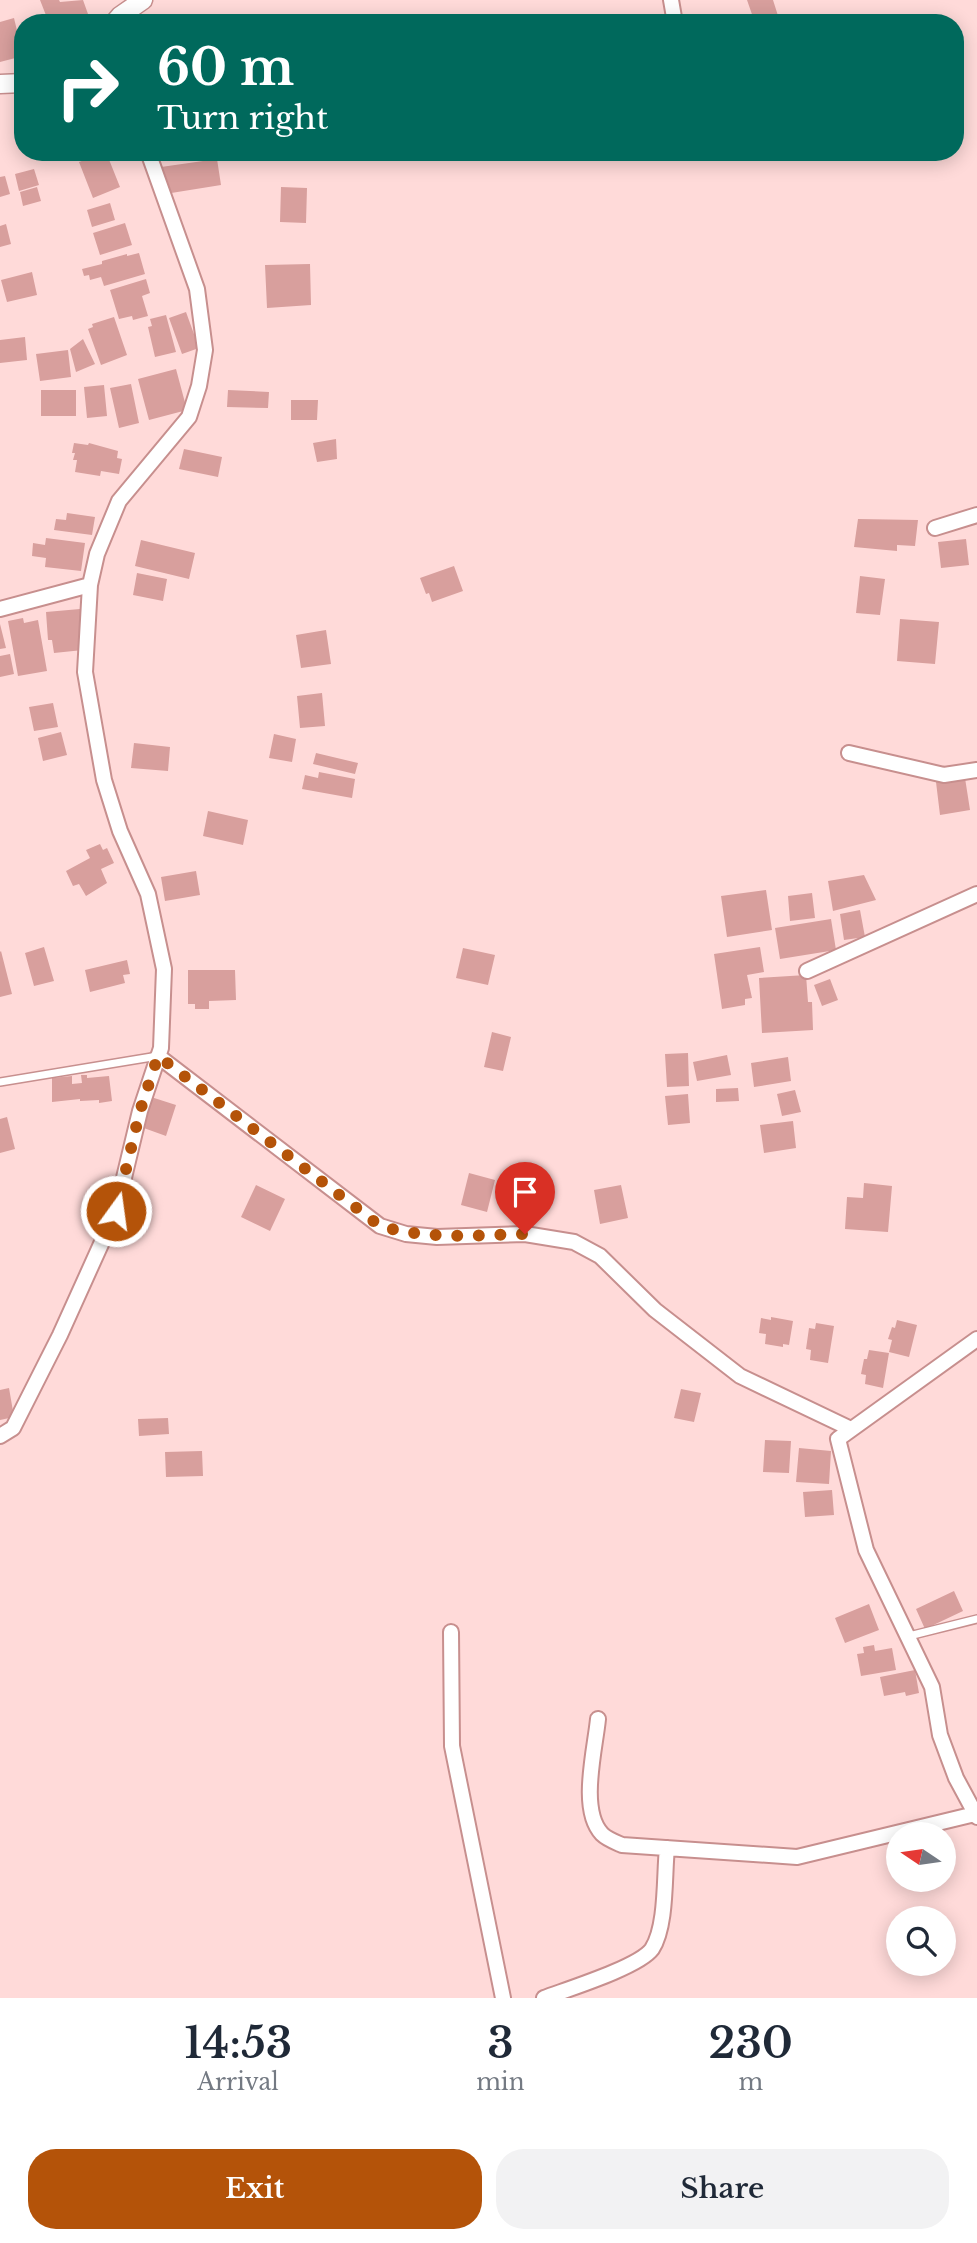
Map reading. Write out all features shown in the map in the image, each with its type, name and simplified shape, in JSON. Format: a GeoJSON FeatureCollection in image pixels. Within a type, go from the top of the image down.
{"type":"FeatureCollection","features":[{"type":"Feature","properties":{"kind":"street"},"geometry":{"type":"LineString","coordinates":[[125,14],[143,0]]}},
{"type":"Feature","properties":{"kind":"street"},"geometry":{"type":"LineString","coordinates":[[0,1436],[13,1428],[60,1335],[116,1211],[140,1111],[161,1048],[164,969],[148,894],[120,831],[104,780],[85,672],[90,585],[97,554],[119,501],[189,417],[200,386],[205,350],[197,289],[151,161]]}},
{"type":"Feature","properties":{"kind":"street"},"geometry":{"type":"LineString","coordinates":[[935,528],[977,515]]}},
{"type":"Feature","properties":{"kind":"street"},"geometry":{"type":"LineString","coordinates":[[0,609],[90,585]]}},
{"type":"Feature","properties":{"kind":"street"},"geometry":{"type":"LineString","coordinates":[[849,753],[944,775],[977,770]]}},
{"type":"Feature","properties":{"kind":"street"},"geometry":{"type":"LineString","coordinates":[[807,971],[977,894]]}},
{"type":"Feature","properties":{"kind":"street"},"geometry":{"type":"LineString","coordinates":[[158,1056],[380,1226],[406,1234],[438,1237],[525,1234],[573,1242],[600,1256],[655,1310],[740,1376],[852,1429]]}},
{"type":"Feature","properties":{"kind":"street"},"geometry":{"type":"LineString","coordinates":[[598,1719],[589,1798],[593,1820],[603,1835],[622,1845],[797,1857],[976,1815],[956,1778],[940,1735],[932,1687],[866,1550],[838,1439],[977,1339]]}},
{"type":"Feature","properties":{"kind":"street"},"geometry":{"type":"LineString","coordinates":[[451,1632],[452,1746],[503,1998]]}},
{"type":"Feature","properties":{"kind":"street"},"geometry":{"type":"LineString","coordinates":[[544,1998],[639,1961],[652,1949],[662,1912],[667,1848]]}},
{"type":"Feature","properties":{"kind":"lane"},"geometry":{"type":"LineString","coordinates":[[0,1082],[158,1056]]}},
{"type":"Feature","properties":{"kind":"lane"},"geometry":{"type":"LineString","coordinates":[[909,1636],[977,1619]]}},
{"type":"Feature","properties":{"kind":"building"},"geometry":{"type":"Polygon","coordinates":[[[40,0],[83,0],[88,14],[45,14],[40,0]]]}},
{"type":"Feature","properties":{"kind":"building"},"geometry":{"type":"Polygon","coordinates":[[[747,0],[773,0],[777,14],[752,14],[747,0]]]}},
{"type":"Feature","properties":{"kind":"building"},"geometry":{"type":"Polygon","coordinates":[[[14,18],[14,58],[0,62],[0,22],[14,18]]]}},
{"type":"Feature","properties":{"kind":"building"},"geometry":{"type":"Polygon","coordinates":[[[110,161],[120,187],[93,198],[79,162],[110,161]]]}},
{"type":"Feature","properties":{"kind":"building"},"geometry":{"type":"Polygon","coordinates":[[[217,161],[221,185],[165,194],[161,167],[217,161]]]}},
{"type":"Feature","properties":{"kind":"building"},"geometry":{"type":"Polygon","coordinates":[[[34,169],[39,185],[19,191],[15,174],[34,169]]]}},
{"type":"Feature","properties":{"kind":"building"},"geometry":{"type":"Polygon","coordinates":[[[5,176],[10,194],[0,197],[0,177],[5,176]]]}},
{"type":"Feature","properties":{"kind":"building"},"geometry":{"type":"Polygon","coordinates":[[[37,187],[41,201],[23,206],[20,192],[37,187]]]}},
{"type":"Feature","properties":{"kind":"building"},"geometry":{"type":"Polygon","coordinates":[[[281,187],[307,188],[306,223],[280,222],[281,187]]]}},
{"type":"Feature","properties":{"kind":"building"},"geometry":{"type":"Polygon","coordinates":[[[110,203],[115,220],[92,227],[87,210],[110,203]]]}},
{"type":"Feature","properties":{"kind":"building"},"geometry":{"type":"Polygon","coordinates":[[[125,223],[132,245],[100,255],[93,233],[125,223]]]}},
{"type":"Feature","properties":{"kind":"building"},"geometry":{"type":"Polygon","coordinates":[[[6,224],[11,244],[0,247],[0,226],[6,224]]]}},
{"type":"Feature","properties":{"kind":"building"},"geometry":{"type":"Polygon","coordinates":[[[139,253],[145,274],[104,286],[101,277],[90,280],[89,275],[84,276],[82,269],[102,264],[102,261],[139,253]]]}},
{"type":"Feature","properties":{"kind":"building"},"geometry":{"type":"Polygon","coordinates":[[[310,264],[311,305],[267,308],[265,265],[310,264]]]}},
{"type":"Feature","properties":{"kind":"building"},"geometry":{"type":"Polygon","coordinates":[[[32,272],[37,295],[7,302],[1,280],[32,272]]]}},
{"type":"Feature","properties":{"kind":"building"},"geometry":{"type":"Polygon","coordinates":[[[146,279],[150,293],[142,296],[148,316],[133,320],[132,316],[119,319],[110,290],[146,279]]]}},
{"type":"Feature","properties":{"kind":"building"},"geometry":{"type":"Polygon","coordinates":[[[186,312],[199,348],[182,354],[169,318],[186,312]]]}},
{"type":"Feature","properties":{"kind":"building"},"geometry":{"type":"Polygon","coordinates":[[[166,315],[176,352],[155,357],[148,327],[152,326],[150,319],[166,315]]]}},
{"type":"Feature","properties":{"kind":"building"},"geometry":{"type":"Polygon","coordinates":[[[114,317],[127,355],[101,365],[88,329],[93,327],[92,324],[114,317]]]}},
{"type":"Feature","properties":{"kind":"building"},"geometry":{"type":"Polygon","coordinates":[[[25,337],[27,360],[0,363],[0,340],[25,337]]]}},
{"type":"Feature","properties":{"kind":"building"},"geometry":{"type":"Polygon","coordinates":[[[83,339],[95,364],[76,372],[70,349],[83,339]]]}},
{"type":"Feature","properties":{"kind":"building"},"geometry":{"type":"Polygon","coordinates":[[[68,350],[71,377],[40,381],[36,354],[68,350]]]}},
{"type":"Feature","properties":{"kind":"building"},"geometry":{"type":"Polygon","coordinates":[[[176,369],[187,410],[149,420],[138,379],[176,369]]]}},
{"type":"Feature","properties":{"kind":"building"},"geometry":{"type":"Polygon","coordinates":[[[131,384],[139,423],[119,428],[110,388],[131,384]]]}},
{"type":"Feature","properties":{"kind":"building"},"geometry":{"type":"Polygon","coordinates":[[[104,385],[107,416],[87,418],[84,387],[104,385]]]}},
{"type":"Feature","properties":{"kind":"building"},"geometry":{"type":"Polygon","coordinates":[[[41,390],[76,390],[76,416],[41,416],[41,390]]]}},
{"type":"Feature","properties":{"kind":"building"},"geometry":{"type":"Polygon","coordinates":[[[228,390],[269,392],[268,408],[227,407],[228,390]]]}},
{"type":"Feature","properties":{"kind":"building"},"geometry":{"type":"Polygon","coordinates":[[[291,400],[318,400],[317,420],[291,420],[291,400]]]}},
{"type":"Feature","properties":{"kind":"building"},"geometry":{"type":"Polygon","coordinates":[[[336,439],[337,459],[317,462],[313,443],[336,439]]]}},
{"type":"Feature","properties":{"kind":"building"},"geometry":{"type":"Polygon","coordinates":[[[74,443],[89,443],[118,451],[117,458],[122,459],[119,474],[101,471],[100,476],[75,472],[77,460],[73,460],[74,443]]]}},
{"type":"Feature","properties":{"kind":"building"},"geometry":{"type":"Polygon","coordinates":[[[184,449],[222,457],[218,477],[179,469],[184,449]]]}},
{"type":"Feature","properties":{"kind":"building"},"geometry":{"type":"Polygon","coordinates":[[[67,513],[95,517],[92,535],[54,530],[56,519],[66,520],[67,513]]]}},
{"type":"Feature","properties":{"kind":"building"},"geometry":{"type":"Polygon","coordinates":[[[858,519],[918,520],[915,546],[897,545],[897,551],[854,547],[858,519]]]}},
{"type":"Feature","properties":{"kind":"building"},"geometry":{"type":"Polygon","coordinates":[[[46,538],[85,543],[81,571],[45,567],[46,558],[32,556],[33,543],[45,545],[46,538]]]}},
{"type":"Feature","properties":{"kind":"building"},"geometry":{"type":"Polygon","coordinates":[[[966,539],[969,565],[941,568],[938,542],[966,539]]]}},
{"type":"Feature","properties":{"kind":"building"},"geometry":{"type":"Polygon","coordinates":[[[141,540],[195,553],[189,579],[135,566],[141,540]]]}},
{"type":"Feature","properties":{"kind":"building"},"geometry":{"type":"Polygon","coordinates":[[[454,566],[463,591],[432,602],[420,578],[454,566]]]}},
{"type":"Feature","properties":{"kind":"building"},"geometry":{"type":"Polygon","coordinates":[[[137,573],[167,579],[163,601],[133,595],[137,573]]]}},
{"type":"Feature","properties":{"kind":"building"},"geometry":{"type":"Polygon","coordinates":[[[860,576],[885,579],[880,615],[856,613],[860,576]]]}},
{"type":"Feature","properties":{"kind":"building"},"geometry":{"type":"Polygon","coordinates":[[[80,609],[83,650],[54,653],[52,640],[48,640],[46,612],[80,609]]]}},
{"type":"Feature","properties":{"kind":"building"},"geometry":{"type":"Polygon","coordinates":[[[23,618],[24,623],[38,620],[47,671],[18,676],[8,621],[23,618]]]}},
{"type":"Feature","properties":{"kind":"building"},"geometry":{"type":"Polygon","coordinates":[[[900,619],[939,622],[935,664],[897,661],[900,619]]]}},
{"type":"Feature","properties":{"kind":"building"},"geometry":{"type":"Polygon","coordinates":[[[0,624],[6,648],[0,649],[0,624]]]}},
{"type":"Feature","properties":{"kind":"building"},"geometry":{"type":"Polygon","coordinates":[[[326,630],[331,664],[301,668],[296,635],[326,630]]]}},
{"type":"Feature","properties":{"kind":"building"},"geometry":{"type":"Polygon","coordinates":[[[10,654],[14,674],[0,677],[0,656],[10,654]]]}},
{"type":"Feature","properties":{"kind":"building"},"geometry":{"type":"Polygon","coordinates":[[[322,693],[325,726],[300,728],[297,696],[322,693]]]}},
{"type":"Feature","properties":{"kind":"building"},"geometry":{"type":"Polygon","coordinates":[[[53,703],[58,727],[34,731],[29,707],[53,703]]]}},
{"type":"Feature","properties":{"kind":"building"},"geometry":{"type":"Polygon","coordinates":[[[61,732],[67,755],[43,761],[38,738],[61,732]]]}},
{"type":"Feature","properties":{"kind":"building"},"geometry":{"type":"Polygon","coordinates":[[[274,734],[296,739],[292,762],[269,758],[274,734]]]}},
{"type":"Feature","properties":{"kind":"building"},"geometry":{"type":"Polygon","coordinates":[[[134,743],[170,747],[168,771],[131,768],[134,743]]]}},
{"type":"Feature","properties":{"kind":"building"},"geometry":{"type":"Polygon","coordinates":[[[316,753],[358,763],[355,774],[313,764],[316,753]]]}},
{"type":"Feature","properties":{"kind":"building"},"geometry":{"type":"Polygon","coordinates":[[[319,772],[355,779],[352,798],[302,789],[305,775],[318,778],[319,772]]]}},
{"type":"Feature","properties":{"kind":"building"},"geometry":{"type":"Polygon","coordinates":[[[965,778],[970,810],[940,815],[936,782],[965,778]]]}},
{"type":"Feature","properties":{"kind":"building"},"geometry":{"type":"Polygon","coordinates":[[[208,811],[248,820],[243,845],[203,836],[208,811]]]}},
{"type":"Feature","properties":{"kind":"building"},"geometry":{"type":"Polygon","coordinates":[[[100,844],[103,850],[107,848],[114,863],[101,869],[107,883],[86,896],[79,884],[73,886],[66,871],[90,858],[86,850],[100,844]]]}},
{"type":"Feature","properties":{"kind":"building"},"geometry":{"type":"Polygon","coordinates":[[[196,871],[200,895],[165,901],[161,877],[196,871]]]}},
{"type":"Feature","properties":{"kind":"building"},"geometry":{"type":"Polygon","coordinates":[[[864,875],[876,900],[833,911],[828,881],[864,875]]]}},
{"type":"Feature","properties":{"kind":"building"},"geometry":{"type":"Polygon","coordinates":[[[766,890],[772,930],[727,937],[721,896],[766,890]]]}},
{"type":"Feature","properties":{"kind":"building"},"geometry":{"type":"Polygon","coordinates":[[[812,893],[815,918],[790,921],[788,896],[812,893]]]}},
{"type":"Feature","properties":{"kind":"building"},"geometry":{"type":"Polygon","coordinates":[[[860,910],[865,937],[844,940],[840,914],[860,910]]]}},
{"type":"Feature","properties":{"kind":"building"},"geometry":{"type":"Polygon","coordinates":[[[831,919],[836,950],[780,959],[775,928],[831,919]]]}},
{"type":"Feature","properties":{"kind":"building"},"geometry":{"type":"Polygon","coordinates":[[[44,947],[54,981],[34,986],[25,953],[44,947]]]}},
{"type":"Feature","properties":{"kind":"building"},"geometry":{"type":"Polygon","coordinates":[[[760,947],[764,972],[747,975],[752,998],[745,999],[745,1005],[722,1009],[714,954],[760,947]]]}},
{"type":"Feature","properties":{"kind":"building"},"geometry":{"type":"Polygon","coordinates":[[[463,948],[495,955],[488,985],[456,978],[463,948]]]}},
{"type":"Feature","properties":{"kind":"building"},"geometry":{"type":"Polygon","coordinates":[[[0,952],[12,994],[0,997],[0,952]]]}},
{"type":"Feature","properties":{"kind":"building"},"geometry":{"type":"Polygon","coordinates":[[[127,960],[130,974],[123,975],[125,983],[90,992],[85,970],[127,960]]]}},
{"type":"Feature","properties":{"kind":"building"},"geometry":{"type":"Polygon","coordinates":[[[188,970],[235,970],[236,1000],[209,1001],[209,1009],[195,1009],[195,1004],[188,1004],[188,970]]]}},
{"type":"Feature","properties":{"kind":"building"},"geometry":{"type":"Polygon","coordinates":[[[806,975],[808,1002],[812,1002],[813,1030],[762,1033],[759,978],[806,975]]]}},
{"type":"Feature","properties":{"kind":"building"},"geometry":{"type":"Polygon","coordinates":[[[830,979],[838,1000],[822,1006],[814,985],[830,979]]]}},
{"type":"Feature","properties":{"kind":"building"},"geometry":{"type":"Polygon","coordinates":[[[492,1032],[511,1037],[503,1071],[484,1067],[492,1032]]]}},
{"type":"Feature","properties":{"kind":"building"},"geometry":{"type":"Polygon","coordinates":[[[688,1053],[689,1086],[667,1087],[665,1054],[688,1053]]]}},
{"type":"Feature","properties":{"kind":"building"},"geometry":{"type":"Polygon","coordinates":[[[727,1055],[731,1075],[697,1081],[693,1062],[727,1055]]]}},
{"type":"Feature","properties":{"kind":"building"},"geometry":{"type":"Polygon","coordinates":[[[788,1057],[791,1081],[754,1087],[751,1063],[788,1057]]]}},
{"type":"Feature","properties":{"kind":"building"},"geometry":{"type":"Polygon","coordinates":[[[81,1075],[87,1075],[87,1078],[109,1076],[112,1101],[99,1103],[99,1100],[80,1099],[52,1102],[52,1078],[72,1076],[72,1084],[82,1083],[81,1075]]]}},
{"type":"Feature","properties":{"kind":"building"},"geometry":{"type":"Polygon","coordinates":[[[738,1088],[739,1101],[716,1102],[716,1089],[738,1088]]]}},
{"type":"Feature","properties":{"kind":"building"},"geometry":{"type":"Polygon","coordinates":[[[795,1090],[801,1112],[782,1116],[777,1094],[795,1090]]]}},
{"type":"Feature","properties":{"kind":"building"},"geometry":{"type":"Polygon","coordinates":[[[688,1094],[690,1123],[668,1125],[665,1096],[688,1094]]]}},
{"type":"Feature","properties":{"kind":"building"},"geometry":{"type":"Polygon","coordinates":[[[151,1097],[176,1105],[166,1136],[141,1127],[151,1097]]]}},
{"type":"Feature","properties":{"kind":"building"},"geometry":{"type":"Polygon","coordinates":[[[7,1117],[15,1149],[0,1153],[0,1119],[7,1117]]]}},
{"type":"Feature","properties":{"kind":"building"},"geometry":{"type":"Polygon","coordinates":[[[793,1121],[796,1148],[764,1153],[760,1125],[793,1121]]]}},
{"type":"Feature","properties":{"kind":"building"},"geometry":{"type":"Polygon","coordinates":[[[469,1173],[495,1180],[487,1212],[461,1205],[469,1173]]]}},
{"type":"Feature","properties":{"kind":"building"},"geometry":{"type":"Polygon","coordinates":[[[864,1183],[892,1186],[888,1232],[845,1229],[847,1197],[863,1198],[864,1183]]]}},
{"type":"Feature","properties":{"kind":"building"},"geometry":{"type":"Polygon","coordinates":[[[256,1185],[285,1199],[270,1231],[241,1217],[256,1185]]]}},
{"type":"Feature","properties":{"kind":"building"},"geometry":{"type":"Polygon","coordinates":[[[621,1185],[628,1218],[600,1224],[594,1190],[621,1185]]]}},
{"type":"Feature","properties":{"kind":"building"},"geometry":{"type":"Polygon","coordinates":[[[771,1317],[793,1321],[789,1345],[783,1344],[783,1347],[765,1344],[766,1334],[759,1333],[761,1318],[771,1320],[771,1317]]]}},
{"type":"Feature","properties":{"kind":"building"},"geometry":{"type":"Polygon","coordinates":[[[897,1320],[917,1325],[909,1357],[889,1352],[892,1340],[888,1339],[897,1320]]]}},
{"type":"Feature","properties":{"kind":"building"},"geometry":{"type":"Polygon","coordinates":[[[816,1323],[834,1326],[828,1363],[810,1360],[811,1350],[806,1349],[809,1328],[815,1329],[816,1323]]]}},
{"type":"Feature","properties":{"kind":"building"},"geometry":{"type":"Polygon","coordinates":[[[869,1350],[889,1353],[883,1388],[865,1384],[866,1375],[861,1374],[869,1350]]]}},
{"type":"Feature","properties":{"kind":"building"},"geometry":{"type":"Polygon","coordinates":[[[9,1388],[14,1417],[0,1420],[0,1390],[9,1388]]]}},
{"type":"Feature","properties":{"kind":"building"},"geometry":{"type":"Polygon","coordinates":[[[681,1389],[701,1393],[694,1422],[674,1418],[681,1389]]]}},
{"type":"Feature","properties":{"kind":"building"},"geometry":{"type":"Polygon","coordinates":[[[168,1418],[169,1434],[139,1436],[138,1419],[168,1418]]]}},
{"type":"Feature","properties":{"kind":"building"},"geometry":{"type":"Polygon","coordinates":[[[765,1440],[791,1441],[789,1473],[763,1472],[765,1440]]]}},
{"type":"Feature","properties":{"kind":"building"},"geometry":{"type":"Polygon","coordinates":[[[799,1448],[831,1451],[829,1484],[796,1482],[799,1448]]]}},
{"type":"Feature","properties":{"kind":"building"},"geometry":{"type":"Polygon","coordinates":[[[202,1451],[203,1476],[166,1477],[165,1452],[202,1451]]]}},
{"type":"Feature","properties":{"kind":"building"},"geometry":{"type":"Polygon","coordinates":[[[832,1490],[834,1515],[805,1517],[803,1492],[832,1490]]]}},
{"type":"Feature","properties":{"kind":"building"},"geometry":{"type":"Polygon","coordinates":[[[954,1591],[963,1611],[925,1629],[916,1609],[954,1591]]]}},
{"type":"Feature","properties":{"kind":"building"},"geometry":{"type":"Polygon","coordinates":[[[869,1604],[879,1630],[845,1643],[835,1618],[869,1604]]]}},
{"type":"Feature","properties":{"kind":"building"},"geometry":{"type":"Polygon","coordinates":[[[874,1645],[875,1651],[892,1648],[896,1670],[861,1676],[857,1654],[864,1653],[863,1647],[874,1645]]]}},
{"type":"Feature","properties":{"kind":"building"},"geometry":{"type":"Polygon","coordinates":[[[915,1670],[919,1693],[906,1696],[905,1692],[884,1696],[880,1677],[915,1670]]]}},
{"type":"Feature","properties":{"kind":"route"},"geometry":{"type":"LineString","coordinates":[[116,1211],[140,1111],[158,1056],[380,1226],[406,1234],[438,1237],[525,1234]]}}]}
